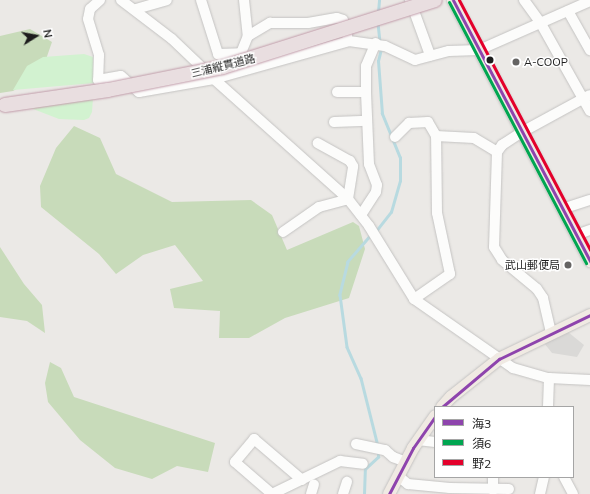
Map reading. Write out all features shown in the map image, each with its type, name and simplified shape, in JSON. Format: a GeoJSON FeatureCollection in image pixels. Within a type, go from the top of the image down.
{"type":"FeatureCollection","features":[{"type":"Feature","properties":{"kind":"highway","name":"三浦縦貫道路"},"geometry":{"type":"LineString","coordinates":[[421,0],[290,42],[183,72],[5,103],[116,88],[216,68],[435,0]]}},
{"type":"Feature","properties":{"kind":"main road"},"geometry":{"type":"LineString","coordinates":[[453,0],[590,261]]}},
{"type":"Feature","properties":{"kind":"main road"},"geometry":{"type":"LineString","coordinates":[[443,406],[451,397],[499,360],[590,315]]}},
{"type":"Feature","properties":{"kind":"main road"},"geometry":{"type":"LineString","coordinates":[[389,494],[418,440],[434,417]]}},
{"type":"Feature","properties":{"kind":"street"},"geometry":{"type":"LineString","coordinates":[[100,0],[90,9],[88,19],[99,55],[98,80],[121,76],[139,92],[214,79],[349,41],[376,44],[415,60],[449,51],[479,50],[590,1]]}},
{"type":"Feature","properties":{"kind":"street"},"geometry":{"type":"LineString","coordinates":[[121,0],[172,39],[214,79],[348,199],[361,215],[414,299],[499,360],[525,373],[548,378],[590,380]]}},
{"type":"Feature","properties":{"kind":"street"},"geometry":{"type":"LineString","coordinates":[[136,10],[167,0]]}},
{"type":"Feature","properties":{"kind":"street"},"geometry":{"type":"LineString","coordinates":[[201,0],[218,54],[241,53]]}},
{"type":"Feature","properties":{"kind":"street"},"geometry":{"type":"LineString","coordinates":[[242,70],[241,53],[248,36],[244,0]]}},
{"type":"Feature","properties":{"kind":"street"},"geometry":{"type":"LineString","coordinates":[[410,0],[430,55]]}},
{"type":"Feature","properties":{"kind":"street"},"geometry":{"type":"LineString","coordinates":[[524,0],[540,22],[587,97],[590,111]]}},
{"type":"Feature","properties":{"kind":"street"},"geometry":{"type":"LineString","coordinates":[[568,11],[590,50]]}},
{"type":"Feature","properties":{"kind":"street"},"geometry":{"type":"LineString","coordinates":[[248,36],[270,23],[308,23],[337,18],[343,20],[349,41]]}},
{"type":"Feature","properties":{"kind":"street"},"geometry":{"type":"LineString","coordinates":[[361,215],[376,192],[377,186],[369,164],[366,92],[366,66],[376,44]]}},
{"type":"Feature","properties":{"kind":"street"},"geometry":{"type":"LineString","coordinates":[[337,92],[366,92]]}},
{"type":"Feature","properties":{"kind":"street"},"geometry":{"type":"LineString","coordinates":[[551,333],[543,298],[537,289],[502,260],[494,247],[497,152],[502,144],[587,97]]}},
{"type":"Feature","properties":{"kind":"street"},"geometry":{"type":"LineString","coordinates":[[334,122],[367,121]]}},
{"type":"Feature","properties":{"kind":"street"},"geometry":{"type":"LineString","coordinates":[[395,137],[409,123],[428,122],[436,136],[437,213],[450,274],[414,299]]}},
{"type":"Feature","properties":{"kind":"street"},"geometry":{"type":"LineString","coordinates":[[436,136],[474,138],[497,152]]}},
{"type":"Feature","properties":{"kind":"street"},"geometry":{"type":"LineString","coordinates":[[318,143],[350,161],[353,166],[348,199]]}},
{"type":"Feature","properties":{"kind":"street"},"geometry":{"type":"LineString","coordinates":[[283,232],[318,207],[348,199]]}},
{"type":"Feature","properties":{"kind":"street"},"geometry":{"type":"LineString","coordinates":[[562,209],[590,200]]}},
{"type":"Feature","properties":{"kind":"street"},"geometry":{"type":"LineString","coordinates":[[576,235],[590,230]]}},
{"type":"Feature","properties":{"kind":"street"},"geometry":{"type":"LineString","coordinates":[[548,378],[548,406]]}},
{"type":"Feature","properties":{"kind":"street"},"geometry":{"type":"LineString","coordinates":[[302,480],[254,439],[235,462],[272,494],[302,480],[340,461],[363,464]]}},
{"type":"Feature","properties":{"kind":"street"},"geometry":{"type":"LineString","coordinates":[[418,440],[434,442]]}},
{"type":"Feature","properties":{"kind":"street"},"geometry":{"type":"LineString","coordinates":[[356,444],[380,450],[406,462]]}},
{"type":"Feature","properties":{"kind":"street"},"geometry":{"type":"LineString","coordinates":[[398,476],[408,484],[493,490],[509,489]]}},
{"type":"Feature","properties":{"kind":"street"},"geometry":{"type":"LineString","coordinates":[[493,478],[493,490]]}},
{"type":"Feature","properties":{"kind":"street"},"geometry":{"type":"LineString","coordinates":[[540,494],[544,478]]}},
{"type":"Feature","properties":{"kind":"street"},"geometry":{"type":"LineString","coordinates":[[565,478],[573,494]]}},
{"type":"Feature","properties":{"kind":"street"},"geometry":{"type":"LineString","coordinates":[[344,494],[347,482]]}},
{"type":"Feature","properties":{"kind":"shaded area"},"geometry":{"type":"Polygon","coordinates":[[[568,332],[584,345],[577,357],[552,353],[544,343],[568,332]]]}},
{"type":"Feature","properties":{"kind":"green space"},"geometry":{"type":"Polygon","coordinates":[[[30,29],[52,42],[44,65],[26,83],[13,91],[0,93],[0,36],[30,29]]]}},
{"type":"Feature","properties":{"kind":"green space"},"geometry":{"type":"Polygon","coordinates":[[[84,54],[93,57],[94,83],[13,90],[27,66],[43,57],[84,54]]]}},
{"type":"Feature","properties":{"kind":"green space"},"geometry":{"type":"Polygon","coordinates":[[[93,98],[92,112],[89,118],[84,120],[59,119],[28,107],[93,98]]]}},
{"type":"Feature","properties":{"kind":"green space"},"geometry":{"type":"Polygon","coordinates":[[[74,126],[100,138],[116,174],[172,202],[251,200],[272,215],[287,250],[353,222],[359,226],[365,249],[349,298],[285,318],[249,338],[219,338],[220,311],[174,308],[170,289],[203,281],[175,245],[143,255],[116,274],[99,254],[41,207],[40,186],[56,148],[74,126]]]}},
{"type":"Feature","properties":{"kind":"green space"},"geometry":{"type":"Polygon","coordinates":[[[0,247],[24,284],[42,305],[45,333],[27,321],[0,317],[0,247]]]}},
{"type":"Feature","properties":{"kind":"green space"},"geometry":{"type":"Polygon","coordinates":[[[50,362],[61,368],[74,397],[215,443],[208,472],[177,466],[152,479],[115,468],[80,440],[48,402],[45,383],[50,362]]]}},
{"type":"Feature","properties":{"kind":"waterway"},"geometry":{"type":"LineString","coordinates":[[378,12],[379,0]]}},
{"type":"Feature","properties":{"kind":"waterway"},"geometry":{"type":"LineString","coordinates":[[378,23],[380,42]]}},
{"type":"Feature","properties":{"kind":"waterway"},"geometry":{"type":"LineString","coordinates":[[376,231],[391,212],[400,181],[400,158],[382,114],[378,61],[381,49]]}},
{"type":"Feature","properties":{"kind":"waterway"},"geometry":{"type":"LineString","coordinates":[[372,234],[348,262],[340,295],[347,347],[361,378],[378,446]]}},
{"type":"Feature","properties":{"kind":"waterway"},"geometry":{"type":"LineString","coordinates":[[364,494],[365,469],[378,457],[378,451]]}},
{"type":"Feature","properties":{"kind":"transit line","name":"海3"},"geometry":{"type":"LineString","coordinates":[[453,0],[590,261]]}},
{"type":"Feature","properties":{"kind":"transit line","name":"野2"},"geometry":{"type":"LineString","coordinates":[[459,0],[590,250]]}},
{"type":"Feature","properties":{"kind":"transit line","name":"須6"},"geometry":{"type":"LineString","coordinates":[[449,2],[586,263]]}},
{"type":"Feature","properties":{"kind":"transit line","name":"海3"},"geometry":{"type":"LineString","coordinates":[[443,406],[499,359],[590,315]]}},
{"type":"Feature","properties":{"kind":"transit line","name":"海3"},"geometry":{"type":"LineString","coordinates":[[389,494],[413,448],[434,417]]}},
{"type":"Feature","properties":{"kind":"place","name":"A-COOP"},"geometry":{"type":"Point","coordinates":[516,62]}},
{"type":"Feature","properties":{"kind":"place","name":"武山郵便局"},"geometry":{"type":"Point","coordinates":[568,265]}}]}
